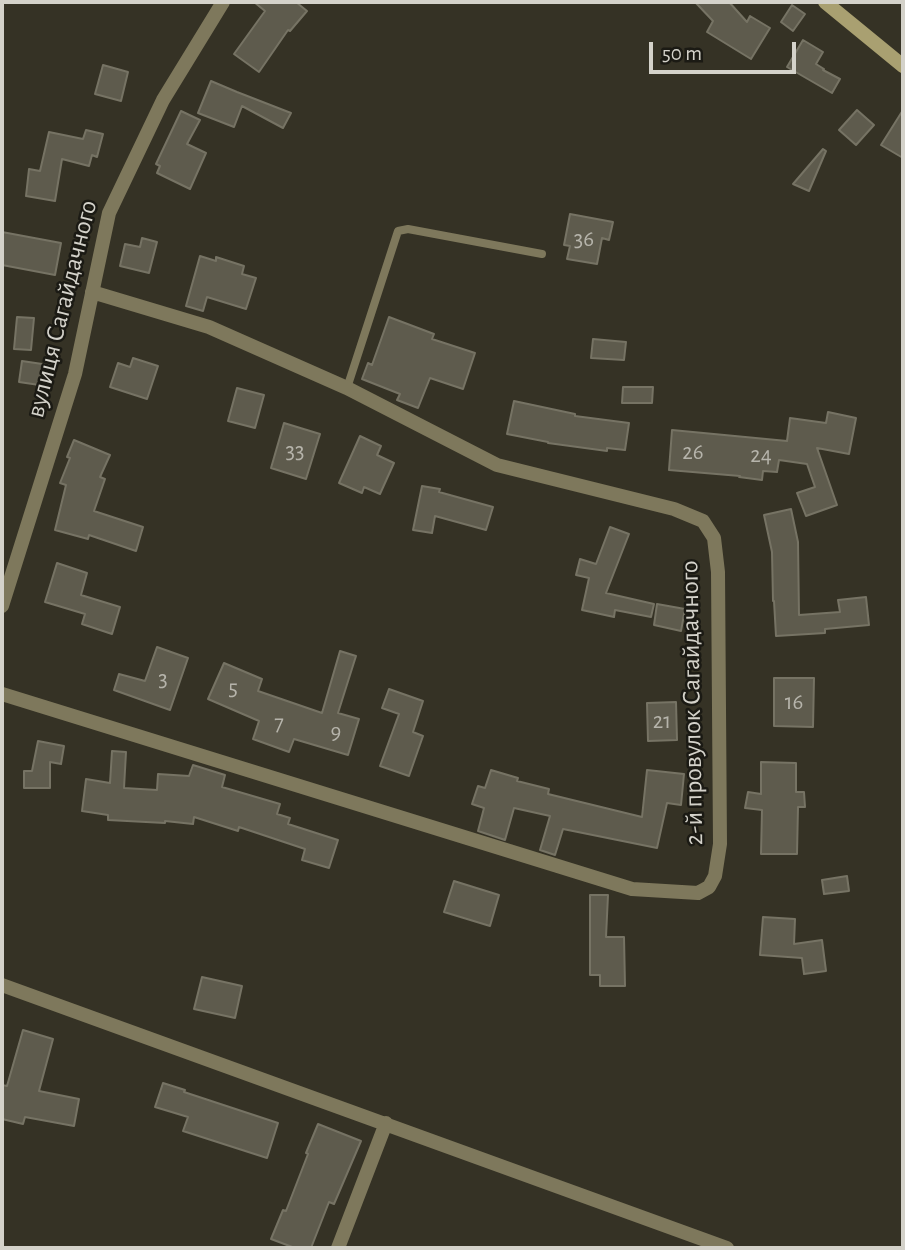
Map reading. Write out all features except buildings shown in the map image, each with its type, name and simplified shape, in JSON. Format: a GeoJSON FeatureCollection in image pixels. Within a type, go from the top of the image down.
{"type":"FeatureCollection","features":[{"type":"Feature","properties":{"kind":"street","name":"вулиця Сагайдачного"},"geometry":{"type":"LineString","coordinates":[[2,606],[75,374],[109,213],[163,100],[223,2]]}},
{"type":"Feature","properties":{"kind":"street"},"geometry":{"type":"LineString","coordinates":[[825,2],[903,66]]}},
{"type":"Feature","properties":{"kind":"street","name":"2-й провулок Сагайдачного"},"geometry":{"type":"LineString","coordinates":[[2,694],[632,889],[698,893],[709,887],[715,876],[720,844],[718,572],[714,538],[703,521],[674,509],[497,466],[347,388],[209,327],[92,292]]}},
{"type":"Feature","properties":{"kind":"street"},"geometry":{"type":"LineString","coordinates":[[2,985],[727,1248]]}},
{"type":"Feature","properties":{"kind":"street"},"geometry":{"type":"LineString","coordinates":[[338,1248],[386,1123]]}},
{"type":"Feature","properties":{"kind":"lane"},"geometry":{"type":"LineString","coordinates":[[347,388],[398,231],[408,229],[542,254]]}}]}
